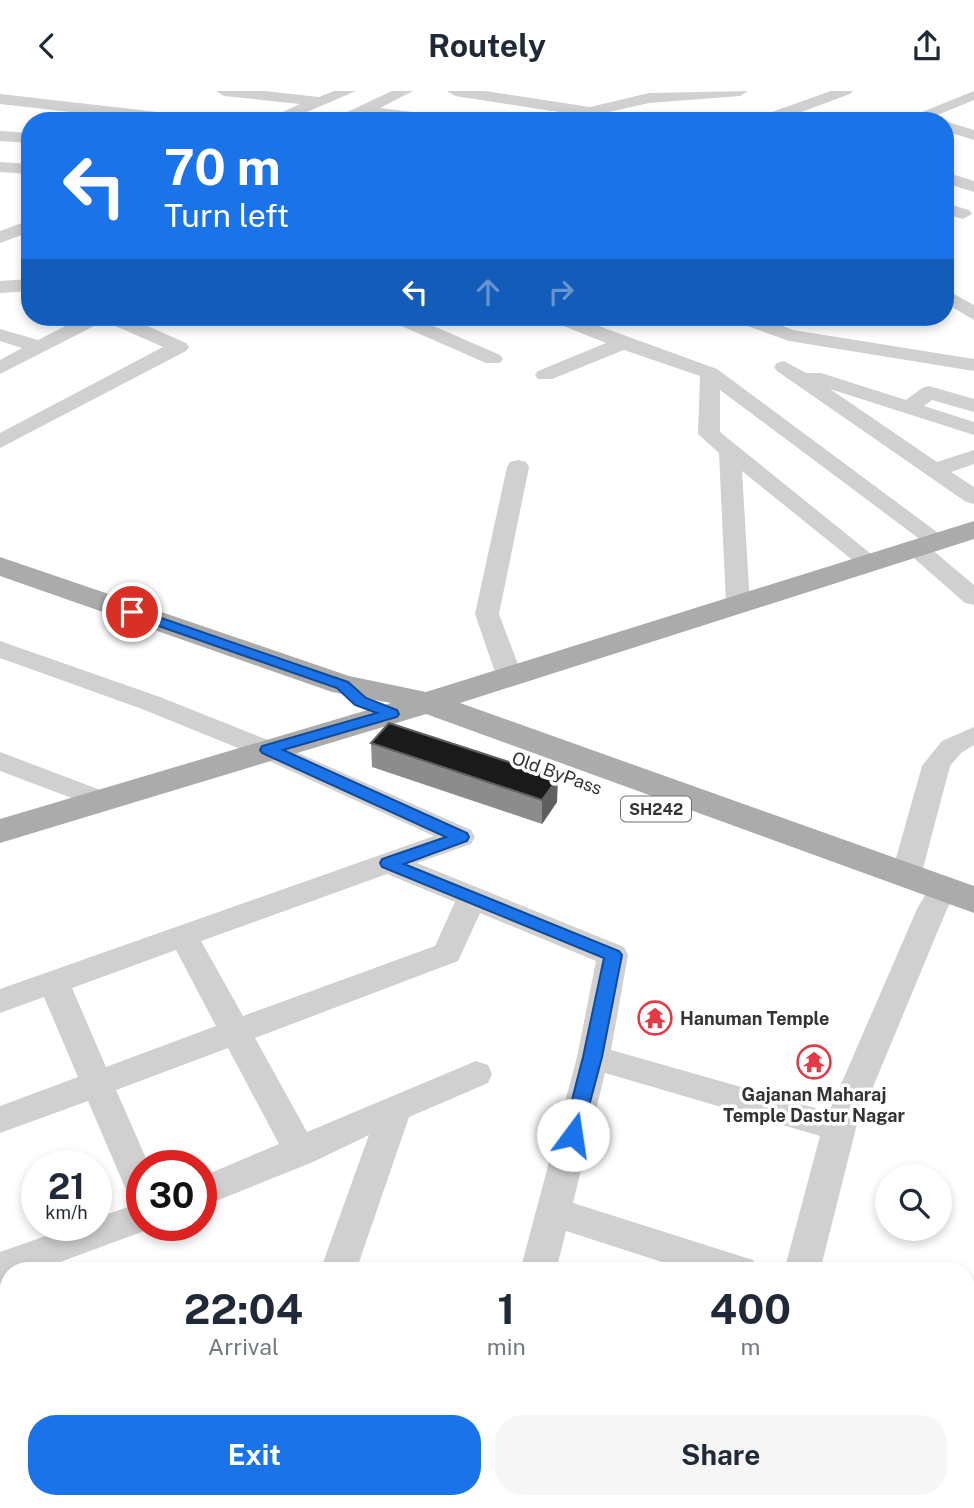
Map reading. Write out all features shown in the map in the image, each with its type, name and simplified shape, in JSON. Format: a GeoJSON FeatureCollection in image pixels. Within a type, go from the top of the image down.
{"type":"FeatureCollection","features":[{"type":"Feature","properties":{"kind":"main road"},"geometry":{"type":"LineString","coordinates":[[0,831],[408,708],[974,530]]}},
{"type":"Feature","properties":{"kind":"main road","name":"Old ByPass"},"geometry":{"type":"LineString","coordinates":[[0,566],[343,685],[360,701],[408,708],[906,876],[950,900],[974,924]]}},
{"type":"Feature","properties":{"kind":"main road","name":"Old ByPass"},"geometry":{"type":"LineString","coordinates":[[408,708],[950,900]]}},
{"type":"Feature","properties":{"kind":"street"},"geometry":{"type":"LineString","coordinates":[[224,91],[321,102]]}},
{"type":"Feature","properties":{"kind":"street"},"geometry":{"type":"LineString","coordinates":[[295,112],[348,91]]}},
{"type":"Feature","properties":{"kind":"street"},"geometry":{"type":"LineString","coordinates":[[358,112],[405,91]]}},
{"type":"Feature","properties":{"kind":"street"},"geometry":{"type":"LineString","coordinates":[[455,91],[556,105],[580,112]]}},
{"type":"Feature","properties":{"kind":"street"},"geometry":{"type":"LineString","coordinates":[[548,112],[575,91]]}},
{"type":"Feature","properties":{"kind":"street"},"geometry":{"type":"LineString","coordinates":[[607,112],[650,100],[740,91]]}},
{"type":"Feature","properties":{"kind":"street"},"geometry":{"type":"LineString","coordinates":[[752,91],[764,112]]}},
{"type":"Feature","properties":{"kind":"street"},"geometry":{"type":"LineString","coordinates":[[790,112],[845,91]]}},
{"type":"Feature","properties":{"kind":"street"},"geometry":{"type":"LineString","coordinates":[[936,112],[974,96]]}},
{"type":"Feature","properties":{"kind":"street"},"geometry":{"type":"LineString","coordinates":[[0,99],[114,112]]}},
{"type":"Feature","properties":{"kind":"street"},"geometry":{"type":"LineString","coordinates":[[363,110],[378,112]]}},
{"type":"Feature","properties":{"kind":"street"},"geometry":{"type":"LineString","coordinates":[[954,129],[974,135]]}},
{"type":"Feature","properties":{"kind":"street"},"geometry":{"type":"LineString","coordinates":[[0,136],[21,137]]}},
{"type":"Feature","properties":{"kind":"street"},"geometry":{"type":"LineString","coordinates":[[0,167],[21,168]]}},
{"type":"Feature","properties":{"kind":"street"},"geometry":{"type":"LineString","coordinates":[[954,180],[974,187]]}},
{"type":"Feature","properties":{"kind":"street"},"geometry":{"type":"LineString","coordinates":[[954,211],[963,214]]}},
{"type":"Feature","properties":{"kind":"street"},"geometry":{"type":"LineString","coordinates":[[0,239],[21,229]]}},
{"type":"Feature","properties":{"kind":"street"},"geometry":{"type":"LineString","coordinates":[[0,239],[21,239]]}},
{"type":"Feature","properties":{"kind":"street"},"geometry":{"type":"LineString","coordinates":[[0,287],[21,286]]}},
{"type":"Feature","properties":{"kind":"street"},"geometry":{"type":"LineString","coordinates":[[954,301],[974,314]]}},
{"type":"Feature","properties":{"kind":"street"},"geometry":{"type":"LineString","coordinates":[[0,368],[80,326]]}},
{"type":"Feature","properties":{"kind":"street"},"geometry":{"type":"LineString","coordinates":[[0,442],[179,347],[131,326]]}},
{"type":"Feature","properties":{"kind":"street"},"geometry":{"type":"LineString","coordinates":[[418,326],[493,359]]}},
{"type":"Feature","properties":{"kind":"street"},"geometry":{"type":"LineString","coordinates":[[580,326],[710,373],[926,545],[974,599]]}},
{"type":"Feature","properties":{"kind":"street"},"geometry":{"type":"LineString","coordinates":[[765,326],[789,335],[974,365]]}},
{"type":"Feature","properties":{"kind":"street"},"geometry":{"type":"LineString","coordinates":[[0,335],[39,347]]}},
{"type":"Feature","properties":{"kind":"street"},"geometry":{"type":"LineString","coordinates":[[545,375],[623,343]]}},
{"type":"Feature","properties":{"kind":"street"},"geometry":{"type":"LineString","coordinates":[[974,429],[784,367],[974,497]]}},
{"type":"Feature","properties":{"kind":"street"},"geometry":{"type":"LineString","coordinates":[[710,373],[709,434],[869,562]]}},
{"type":"Feature","properties":{"kind":"street"},"geometry":{"type":"LineString","coordinates":[[909,408],[929,392],[974,406]]}},
{"type":"Feature","properties":{"kind":"street"},"geometry":{"type":"LineString","coordinates":[[730,451],[738,604]]}},
{"type":"Feature","properties":{"kind":"street"},"geometry":{"type":"LineString","coordinates":[[934,470],[974,457]]}},
{"type":"Feature","properties":{"kind":"street"},"geometry":{"type":"LineString","coordinates":[[509,675],[487,614],[517,467]]}},
{"type":"Feature","properties":{"kind":"street"},"geometry":{"type":"LineString","coordinates":[[0,649],[151,703],[268,750],[461,837],[0,1001]]}},
{"type":"Feature","properties":{"kind":"street"},"geometry":{"type":"LineString","coordinates":[[906,876],[936,766],[942,754],[953,744],[974,735]]}},
{"type":"Feature","properties":{"kind":"street"},"geometry":{"type":"LineString","coordinates":[[0,761],[101,800]]}},
{"type":"Feature","properties":{"kind":"street"},"geometry":{"type":"LineString","coordinates":[[388,863],[613,955],[593,1057],[540,1262]]}},
{"type":"Feature","properties":{"kind":"street"},"geometry":{"type":"LineString","coordinates":[[0,1120],[447,953],[472,898]]}},
{"type":"Feature","properties":{"kind":"street"},"geometry":{"type":"LineString","coordinates":[[804,1262],[839,1128],[950,900]]}},
{"type":"Feature","properties":{"kind":"street"},"geometry":{"type":"LineString","coordinates":[[184,937],[301,1152]]}},
{"type":"Feature","properties":{"kind":"street"},"geometry":{"type":"LineString","coordinates":[[54,983],[126,1153]]}},
{"type":"Feature","properties":{"kind":"street"},"geometry":{"type":"LineString","coordinates":[[593,1057],[839,1128]]}},
{"type":"Feature","properties":{"kind":"street"},"geometry":{"type":"LineString","coordinates":[[217,1186],[394,1112],[476,1074]]}},
{"type":"Feature","properties":{"kind":"street"},"geometry":{"type":"LineString","coordinates":[[341,1262],[394,1112]]}},
{"type":"Feature","properties":{"kind":"street"},"geometry":{"type":"LineString","coordinates":[[553,1212],[711,1262]]}},
{"type":"Feature","properties":{"kind":"street"},"geometry":{"type":"LineString","coordinates":[[30,1262],[126,1223]]}},
{"type":"Feature","properties":{"kind":"building"},"geometry":{"type":"Polygon","coordinates":[[[389,723],[558,778],[542,800],[371,743],[389,723]]]}},
{"type":"Feature","properties":{"kind":"place","name":"Hanuman Temple"},"geometry":{"type":"Point","coordinates":[655,1018]}},
{"type":"Feature","properties":{"kind":"place","name":"Gajanan Maharaj Temple Dastur Nagar"},"geometry":{"type":"Point","coordinates":[814,1062]}},
{"type":"Feature","properties":{"kind":"route"},"geometry":{"type":"LineString","coordinates":[[132,612],[343,685],[360,701],[392,714],[268,750],[461,837],[388,863],[613,955],[593,1057],[573,1135]]}}]}
